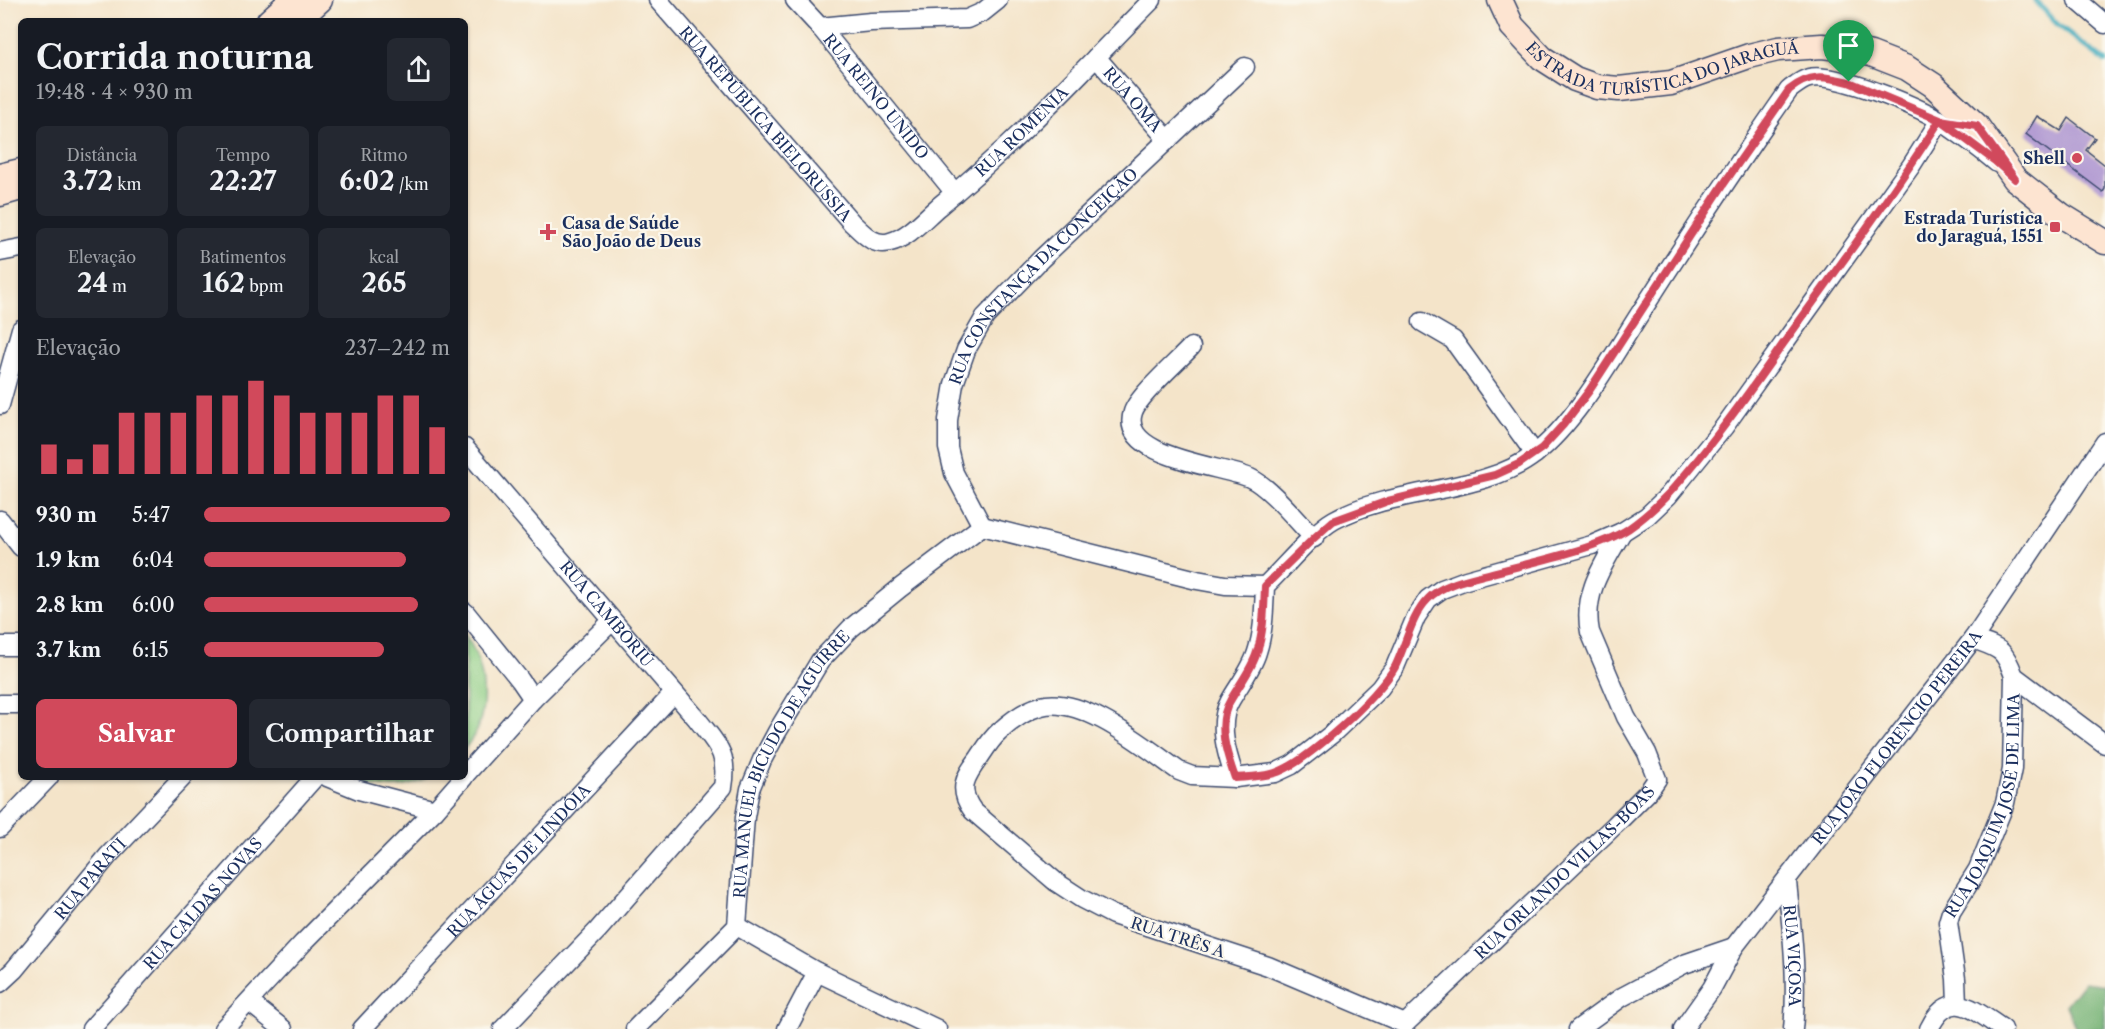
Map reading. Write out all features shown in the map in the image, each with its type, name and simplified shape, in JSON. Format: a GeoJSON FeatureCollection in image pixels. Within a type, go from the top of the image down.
{"type":"FeatureCollection","features":[{"type":"Feature","properties":{"kind":"main road"},"geometry":{"type":"LineString","coordinates":[[272,18],[292,0]]}},
{"type":"Feature","properties":{"kind":"main road"},"geometry":{"type":"LineString","coordinates":[[300,18],[320,0]]}},
{"type":"Feature","properties":{"kind":"main road","name":"ESTRADA TURÍSTICA DO JARAGUÁ"},"geometry":{"type":"LineString","coordinates":[[1500,0],[1512,26],[1542,58],[1575,79],[1597,87],[1619,89],[1671,83],[1778,48],[1822,46],[1871,54],[1907,68],[1932,84],[1977,126],[2015,179],[2061,215],[2105,242]]}},
{"type":"Feature","properties":{"kind":"main road"},"geometry":{"type":"LineString","coordinates":[[0,176],[18,172]]}},
{"type":"Feature","properties":{"kind":"main road"},"geometry":{"type":"LineString","coordinates":[[0,194],[18,189]]}},
{"type":"Feature","properties":{"kind":"street","name":"RUA REPÚBLICA BIELORUSSIA"},"geometry":{"type":"LineString","coordinates":[[658,0],[852,223],[877,243]]}},
{"type":"Feature","properties":{"kind":"street","name":"RUA REINO UNIDO"},"geometry":{"type":"LineString","coordinates":[[795,0],[820,27],[955,193]]}},
{"type":"Feature","properties":{"kind":"street"},"geometry":{"type":"LineString","coordinates":[[820,27],[871,22],[967,20],[983,12],[998,0]]}},
{"type":"Feature","properties":{"kind":"street","name":"RUA ROMENIA"},"geometry":{"type":"LineString","coordinates":[[877,243],[888,243],[900,239],[955,193],[1025,130],[1152,0]]}},
{"type":"Feature","properties":{"kind":"street"},"geometry":{"type":"LineString","coordinates":[[2077,0],[2105,24]]}},
{"type":"Feature","properties":{"kind":"street","name":"RUA OMA"},"geometry":{"type":"LineString","coordinates":[[1096,57],[1168,140]]}},
{"type":"Feature","properties":{"kind":"street","name":"RUA CONSTANÇA DA CONCEIÇÃO"},"geometry":{"type":"LineString","coordinates":[[982,526],[954,473],[948,448],[948,420],[954,384],[966,350],[985,317],[1041,259],[1245,67]]}},
{"type":"Feature","properties":{"kind":"street"},"geometry":{"type":"LineString","coordinates":[[1940,120],[1911,166],[1724,427],[1668,496],[1647,516],[1622,532],[1592,545],[1466,580],[1442,589],[1428,599],[1416,617],[1395,667],[1380,688],[1332,734],[1292,765],[1275,773],[1235,778],[1225,750],[1224,724],[1228,704],[1257,652],[1262,626],[1265,586],[1333,521],[1388,501],[1495,475],[1535,454],[1563,425],[1589,391],[1723,185],[1789,90],[1800,81],[1827,77],[1858,86],[1940,120],[1977,126]]}},
{"type":"Feature","properties":{"kind":"street"},"geometry":{"type":"LineString","coordinates":[[1940,120],[2015,179]]}},
{"type":"Feature","properties":{"kind":"street"},"geometry":{"type":"LineString","coordinates":[[0,252],[18,249]]}},
{"type":"Feature","properties":{"kind":"street"},"geometry":{"type":"LineString","coordinates":[[1422,322],[1453,340],[1535,454]]}},
{"type":"Feature","properties":{"kind":"street"},"geometry":{"type":"LineString","coordinates":[[0,405],[18,339]]}},
{"type":"Feature","properties":{"kind":"street"},"geometry":{"type":"LineString","coordinates":[[1191,347],[1142,398],[1133,412],[1134,432],[1140,440],[1170,456],[1237,472],[1253,479],[1266,489],[1314,538]]}},
{"type":"Feature","properties":{"kind":"street"},"geometry":{"type":"LineString","coordinates":[[8,372],[18,384]]}},
{"type":"Feature","properties":{"kind":"street","name":"RUA JOÃO FLORENCIO PEREIRA"},"geometry":{"type":"LineString","coordinates":[[1683,1029],[1712,988],[1734,947],[1787,882],[1973,639],[2105,442]]}},
{"type":"Feature","properties":{"kind":"street","name":"RUA CAMBORIÚ"},"geometry":{"type":"LineString","coordinates":[[468,452],[697,719],[725,759],[726,773],[723,787],[598,930],[503,1029]]}},
{"type":"Feature","properties":{"kind":"street"},"geometry":{"type":"LineString","coordinates":[[0,520],[18,543]]}},
{"type":"Feature","properties":{"kind":"street"},"geometry":{"type":"LineString","coordinates":[[982,526],[1197,580],[1225,585],[1265,586]]}},
{"type":"Feature","properties":{"kind":"street","name":"RUA MANUEL BICUDO DE AGUIRRE"},"geometry":{"type":"LineString","coordinates":[[634,1029],[737,926],[750,789],[777,732],[820,661],[851,628],[982,526]]}},
{"type":"Feature","properties":{"kind":"street","name":"RUA ORLANDO VILLAS-BÔAS"},"geometry":{"type":"LineString","coordinates":[[1406,1027],[1615,825],[1648,792],[1657,779],[1647,753],[1626,717],[1590,632],[1587,617],[1588,600],[1595,578],[1622,532]]}},
{"type":"Feature","properties":{"kind":"street"},"geometry":{"type":"LineString","coordinates":[[468,616],[533,699]]}},
{"type":"Feature","properties":{"kind":"street"},"geometry":{"type":"LineString","coordinates":[[468,772],[533,699],[612,621]]}},
{"type":"Feature","properties":{"kind":"street"},"geometry":{"type":"LineString","coordinates":[[1973,639],[2000,650],[2009,661],[2014,676],[2105,744]]}},
{"type":"Feature","properties":{"kind":"street"},"geometry":{"type":"LineString","coordinates":[[0,646],[18,646]]}},
{"type":"Feature","properties":{"kind":"street","name":"RUA JOAQUIM JOSÉ DE LIMA"},"geometry":{"type":"LineString","coordinates":[[1956,1004],[1956,978],[1948,922],[1951,912],[1978,869],[2005,803],[2012,769],[2014,676]]}},
{"type":"Feature","properties":{"kind":"street","name":"RUA ÁGUAS DE LINDÓIA"},"geometry":{"type":"LineString","coordinates":[[362,1029],[674,693]]}},
{"type":"Feature","properties":{"kind":"street"},"geometry":{"type":"LineString","coordinates":[[0,704],[18,704]]}},
{"type":"Feature","properties":{"kind":"street","name":"RUA TRÊS A"},"geometry":{"type":"LineString","coordinates":[[1235,778],[1192,776],[1179,771],[1099,717],[1077,708],[1058,705],[1042,706],[1023,713],[997,733],[968,773],[964,792],[966,801],[973,811],[1056,882],[1082,899],[1103,910],[1205,947],[1268,966],[1406,1027]]}},
{"type":"Feature","properties":{"kind":"street"},"geometry":{"type":"LineString","coordinates":[[28,780],[28,800]]}},
{"type":"Feature","properties":{"kind":"street"},"geometry":{"type":"LineString","coordinates":[[0,828],[45,780]]}},
{"type":"Feature","properties":{"kind":"street","name":"RUA PARATI"},"geometry":{"type":"LineString","coordinates":[[0,982],[14,970],[108,856],[180,780]]}},
{"type":"Feature","properties":{"kind":"street","name":"RUA CALDAS NOVAS"},"geometry":{"type":"LineString","coordinates":[[91,1029],[312,780]]}},
{"type":"Feature","properties":{"kind":"street"},"geometry":{"type":"LineString","coordinates":[[334,780],[359,790],[435,810]]}},
{"type":"Feature","properties":{"kind":"street"},"geometry":{"type":"LineString","coordinates":[[223,1029],[311,934],[435,810],[461,780]]}},
{"type":"Feature","properties":{"kind":"street","name":"RUA VIÇOSA"},"geometry":{"type":"LineString","coordinates":[[1787,882],[1794,953],[1793,1029]]}},
{"type":"Feature","properties":{"kind":"street"},"geometry":{"type":"LineString","coordinates":[[737,926],[817,972],[937,1029]]}},
{"type":"Feature","properties":{"kind":"street"},"geometry":{"type":"LineString","coordinates":[[1578,1029],[1622,997],[1684,964],[1734,947]]}},
{"type":"Feature","properties":{"kind":"street"},"geometry":{"type":"LineString","coordinates":[[787,1029],[817,972]]}},
{"type":"Feature","properties":{"kind":"street"},"geometry":{"type":"LineString","coordinates":[[249,1002],[283,1029]]}},
{"type":"Feature","properties":{"kind":"street"},"geometry":{"type":"LineString","coordinates":[[1929,1029],[1934,1019],[1944,1009],[1956,1004],[1969,1007],[2004,1029]]}},
{"type":"Feature","properties":{"kind":"green space"},"geometry":{"type":"Polygon","coordinates":[[[468,640],[478,661],[483,691],[483,707],[474,736],[468,744],[468,640]]]}},
{"type":"Feature","properties":{"kind":"green space"},"geometry":{"type":"Polygon","coordinates":[[[357,780],[423,780],[398,787],[357,780]]]}},
{"type":"Feature","properties":{"kind":"green space"},"geometry":{"type":"Polygon","coordinates":[[[2084,982],[2105,985],[2105,1029],[2076,1029],[2066,1005],[2084,982]]]}},
{"type":"Feature","properties":{"kind":"building","name":"Shell"},"geometry":{"type":"Polygon","coordinates":[[[2037,116],[2061,131],[2069,118],[2095,138],[2086,150],[2105,165],[2103,192],[2026,134],[2037,116]]]}},
{"type":"Feature","properties":{"kind":"waterway"},"geometry":{"type":"LineString","coordinates":[[2035,0],[2058,25],[2105,61]]}},
{"type":"Feature","properties":{"kind":"place","name":"Shell"},"geometry":{"type":"Point","coordinates":[2077,158]}},
{"type":"Feature","properties":{"kind":"place","name":"Estrada Turística do Jaraguá, 1551"},"geometry":{"type":"Point","coordinates":[2055,227]}},
{"type":"Feature","properties":{"kind":"place","name":"Casa de Saúde São João de Deus"},"geometry":{"type":"Point","coordinates":[548,232]}},
{"type":"Feature","properties":{"kind":"route"},"geometry":{"type":"LineString","coordinates":[[1849,82],[1827,77],[1810,78],[1800,81],[1789,90],[1723,185],[1589,391],[1542,448],[1519,464],[1495,475],[1388,501],[1333,521],[1265,586],[1262,626],[1257,652],[1228,704],[1224,724],[1225,750],[1235,778],[1275,773],[1292,765],[1332,734],[1380,688],[1395,667],[1416,617],[1428,599],[1442,589],[1466,580],[1592,545],[1622,532],[1647,516],[1668,496],[1724,427],[1911,166],[1940,120],[2015,179],[1977,126],[1940,120],[1849,82]]}}]}
